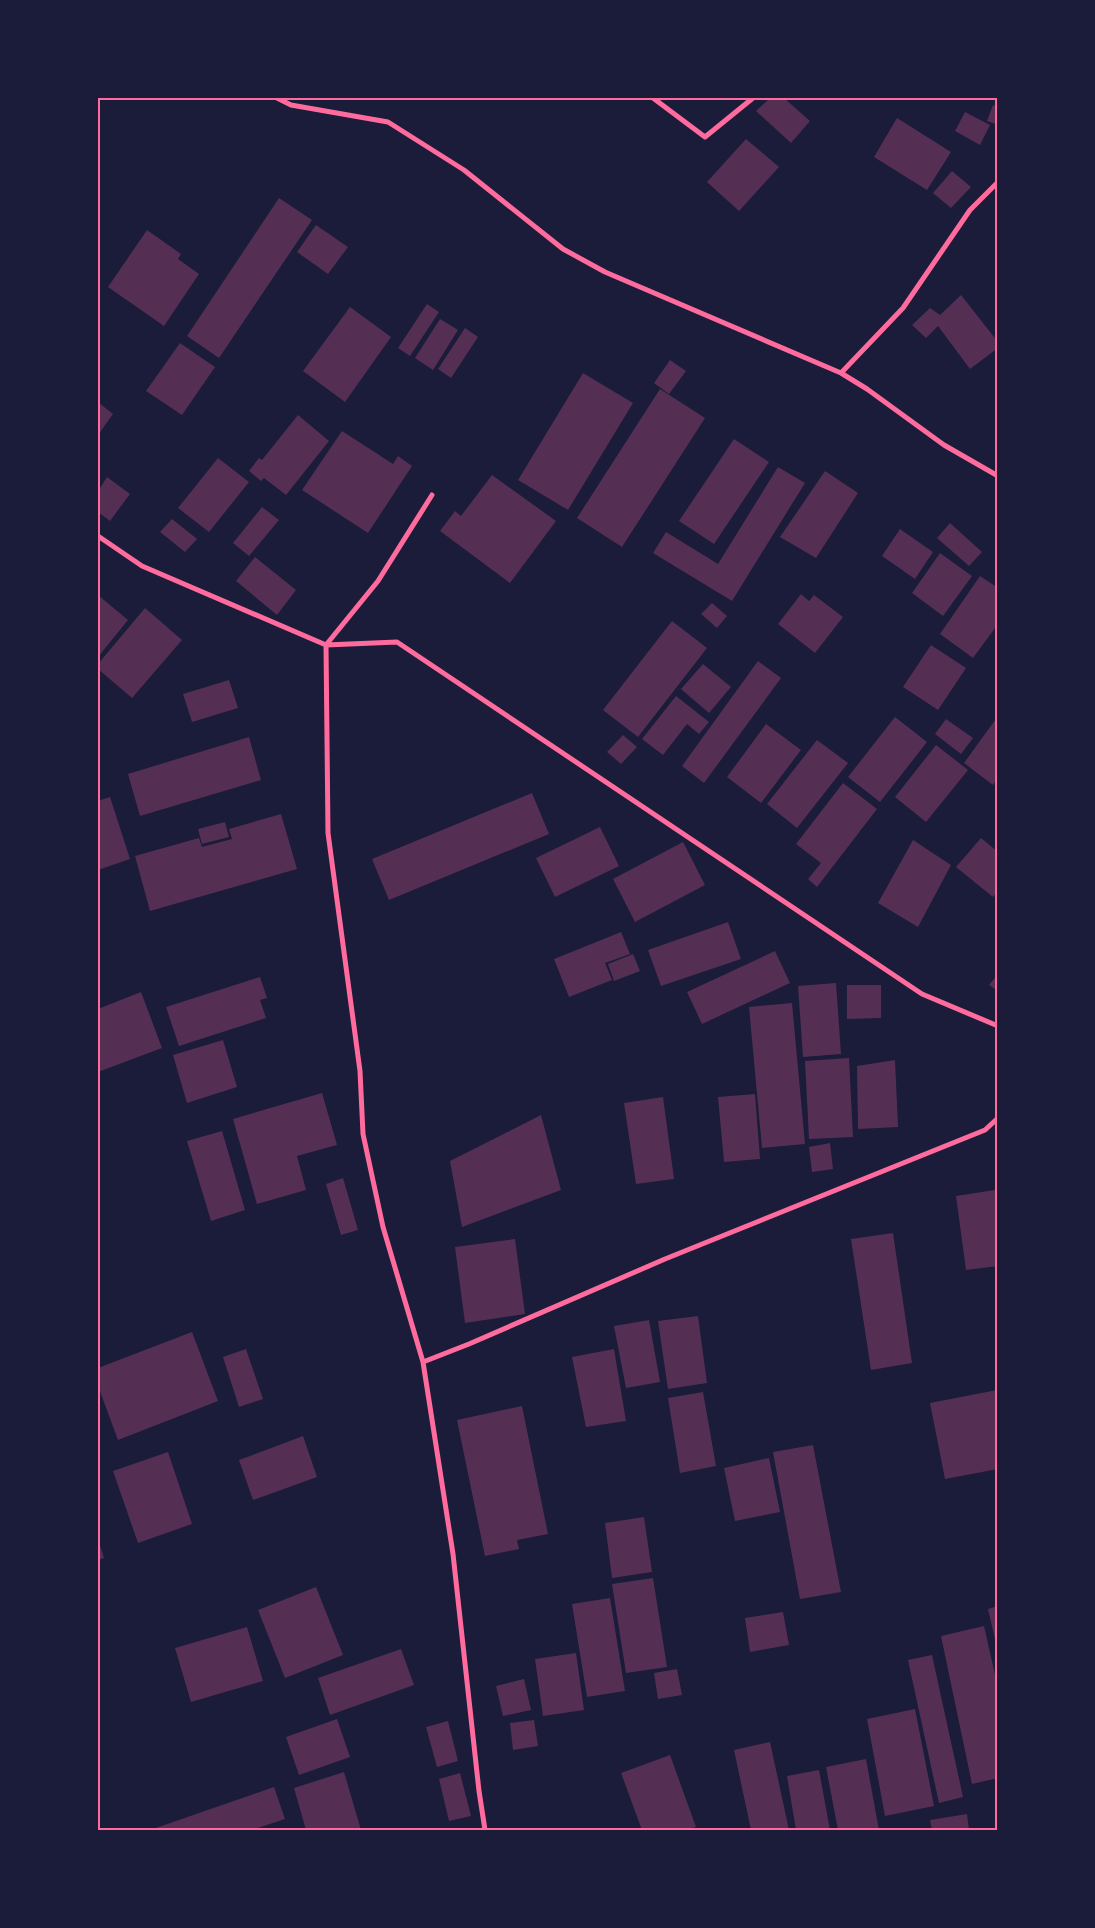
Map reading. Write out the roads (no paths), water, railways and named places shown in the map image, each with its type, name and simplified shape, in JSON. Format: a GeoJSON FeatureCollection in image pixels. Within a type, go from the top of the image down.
{"type":"FeatureCollection","features":[{"type":"Feature","properties":{"kind":"street"},"geometry":{"type":"LineString","coordinates":[[277,98],[291,105],[388,122],[464,170],[563,249],[605,272],[841,374],[867,389],[944,445],[998,476]]}},
{"type":"Feature","properties":{"kind":"street"},"geometry":{"type":"LineString","coordinates":[[653,98],[705,137],[753,98]]}},
{"type":"Feature","properties":{"kind":"street"},"geometry":{"type":"LineString","coordinates":[[841,374],[904,308],[970,210],[998,182]]}},
{"type":"Feature","properties":{"kind":"street"},"geometry":{"type":"LineString","coordinates":[[432,495],[378,581],[326,645],[328,833],[360,1071],[363,1134],[383,1227],[423,1362],[453,1554],[485,1830]]}},
{"type":"Feature","properties":{"kind":"street"},"geometry":{"type":"LineString","coordinates":[[98,536],[142,566],[326,645],[398,642],[922,994],[998,1026]]}},
{"type":"Feature","properties":{"kind":"street"},"geometry":{"type":"LineString","coordinates":[[423,1362],[666,1259],[985,1130],[998,1118]]}}]}
